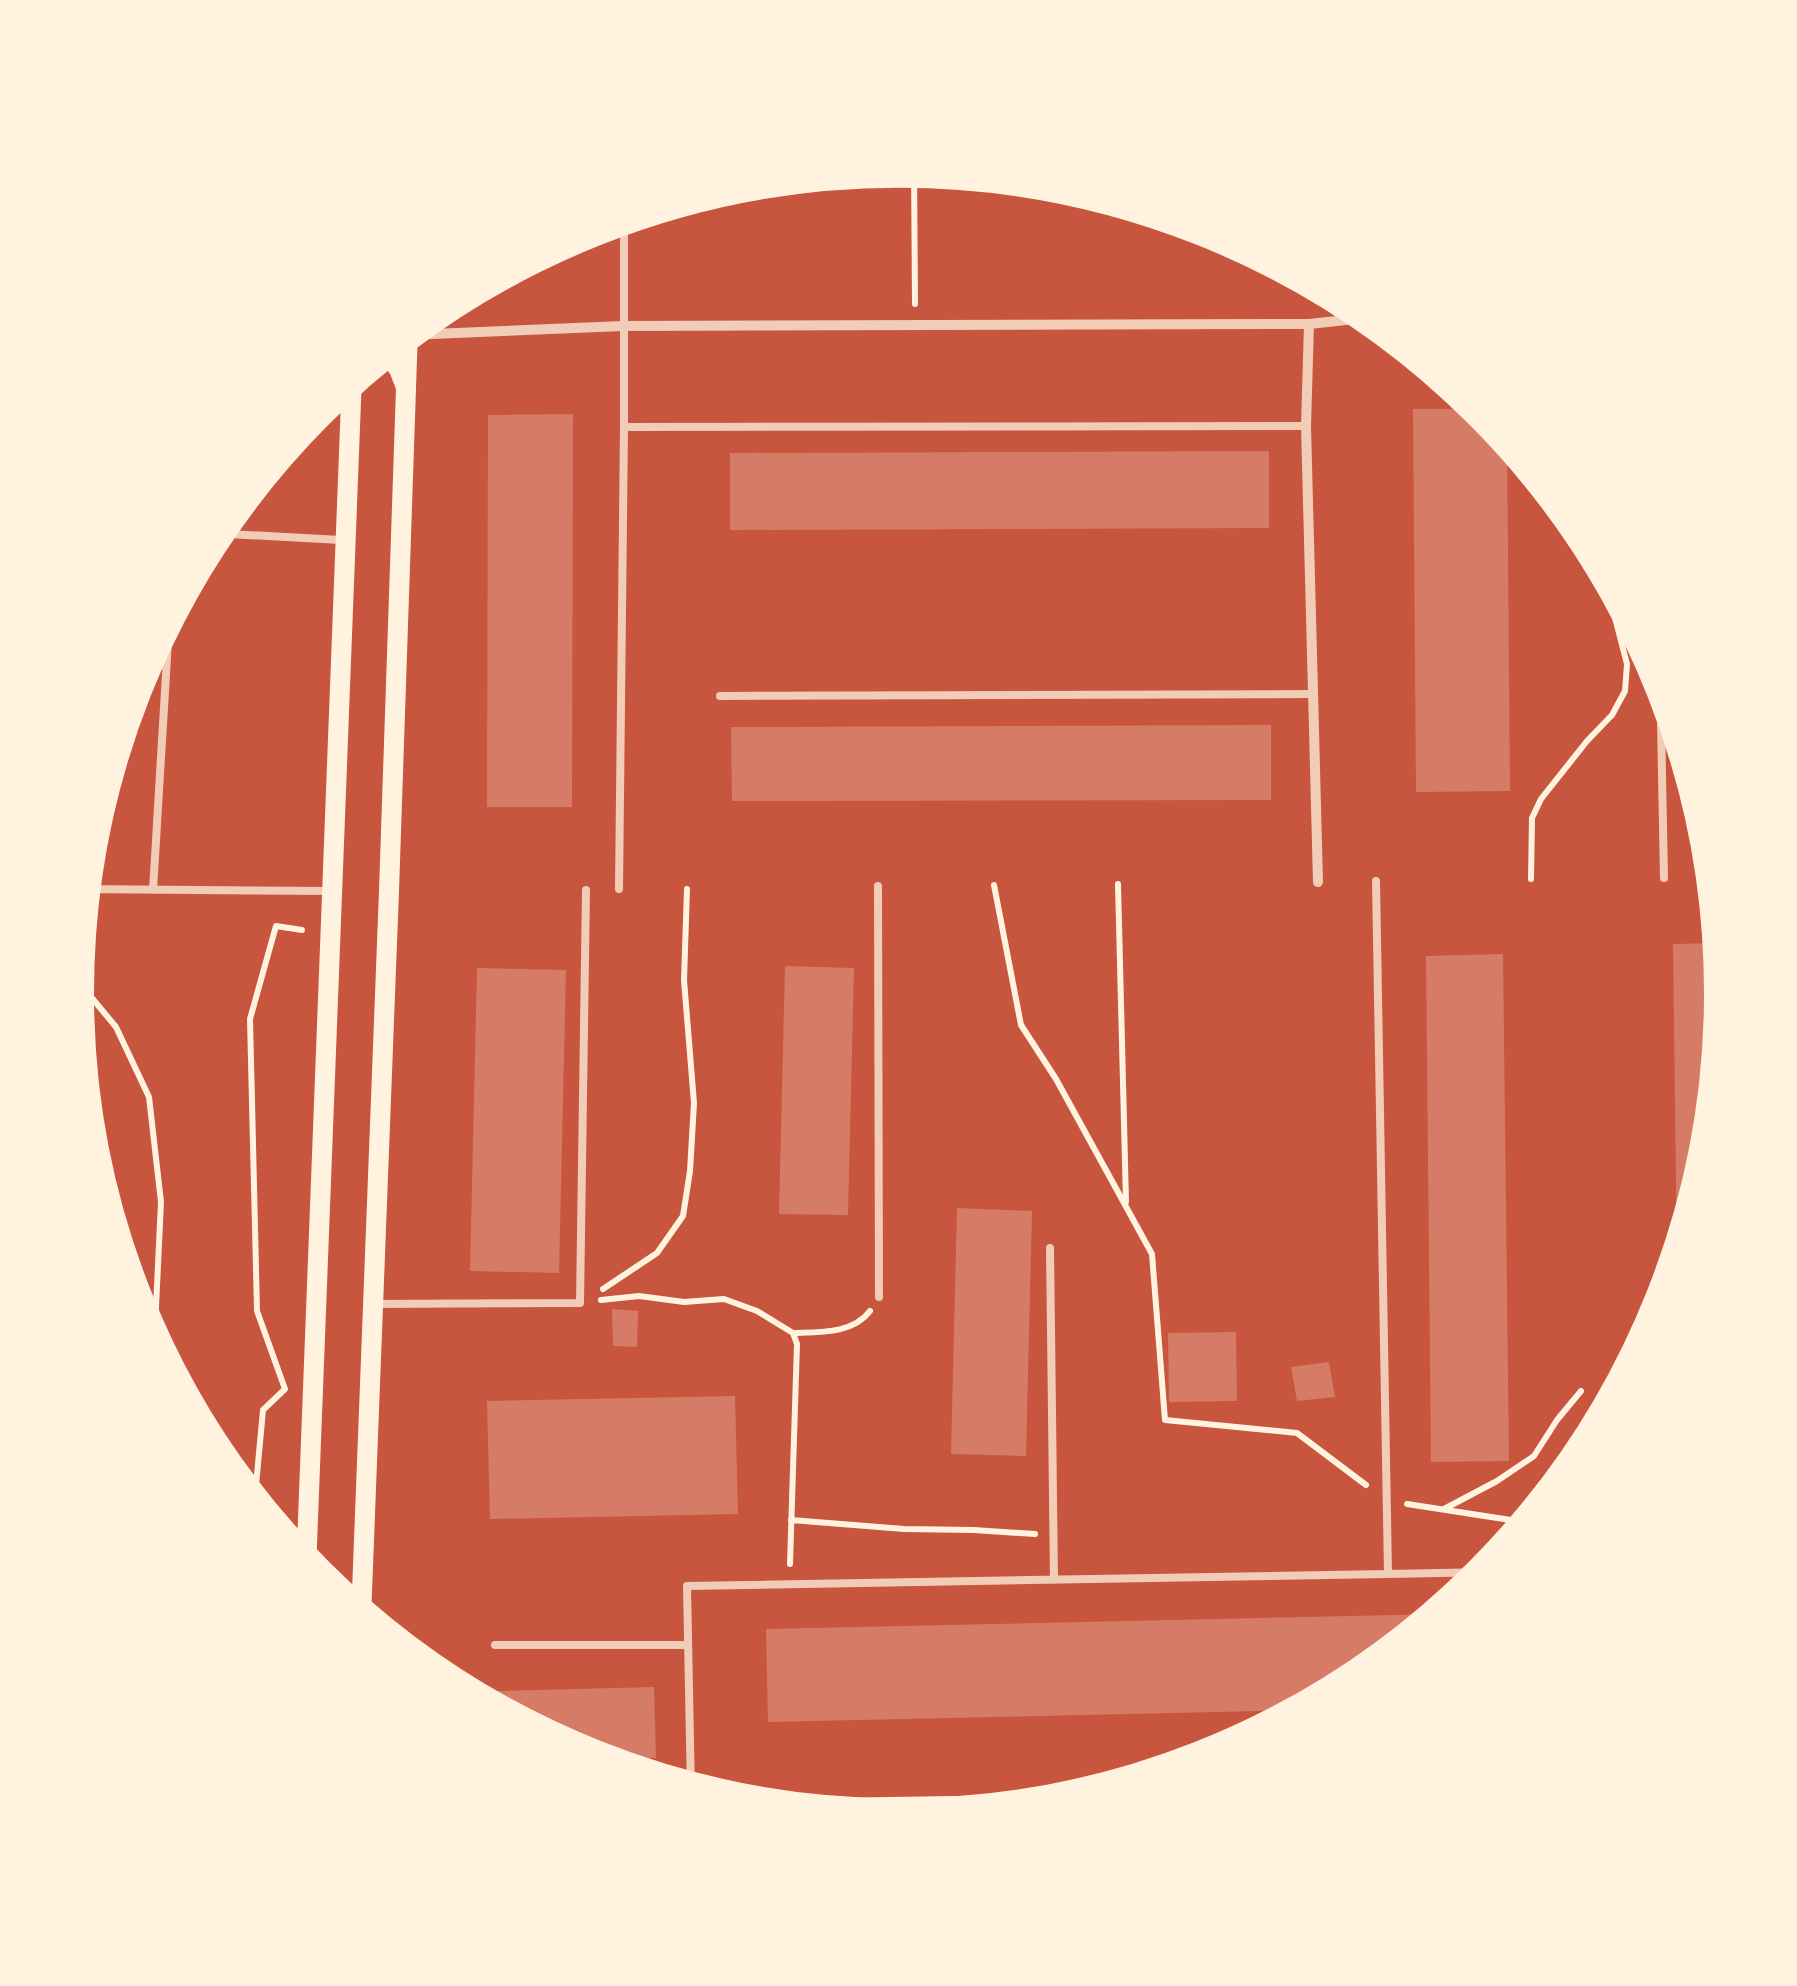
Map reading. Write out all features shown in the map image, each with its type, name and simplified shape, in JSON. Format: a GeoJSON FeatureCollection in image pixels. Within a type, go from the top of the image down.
{"type":"FeatureCollection","features":[{"type":"Feature","properties":{"kind":"main road"},"geometry":{"type":"LineString","coordinates":[[362,1601],[406,349]]}},
{"type":"Feature","properties":{"kind":"main road"},"geometry":{"type":"LineString","coordinates":[[392,360],[406,387]]}},
{"type":"Feature","properties":{"kind":"main road"},"geometry":{"type":"LineString","coordinates":[[307,1547],[351,395]]}},
{"type":"Feature","properties":{"kind":"street"},"geometry":{"type":"LineString","coordinates":[[431,331],[624,326],[1308,324],[1350,320]]}},
{"type":"Feature","properties":{"kind":"street"},"geometry":{"type":"LineString","coordinates":[[1308,324],[1306,426],[1318,882]]}},
{"type":"Feature","properties":{"kind":"lane"},"geometry":{"type":"LineString","coordinates":[[619,889],[624,230]]}},
{"type":"Feature","properties":{"kind":"lane"},"geometry":{"type":"LineString","coordinates":[[624,427],[1306,426]]}},
{"type":"Feature","properties":{"kind":"lane"},"geometry":{"type":"LineString","coordinates":[[230,533],[346,540]]}},
{"type":"Feature","properties":{"kind":"lane"},"geometry":{"type":"LineString","coordinates":[[153,890],[168,640]]}},
{"type":"Feature","properties":{"kind":"lane"},"geometry":{"type":"LineString","coordinates":[[720,696],[1313,694]]}},
{"type":"Feature","properties":{"kind":"lane"},"geometry":{"type":"LineString","coordinates":[[1661,718],[1664,878]]}},
{"type":"Feature","properties":{"kind":"lane"},"geometry":{"type":"LineString","coordinates":[[1376,882],[1388,1574]]}},
{"type":"Feature","properties":{"kind":"lane"},"geometry":{"type":"LineString","coordinates":[[878,886],[879,1298]]}},
{"type":"Feature","properties":{"kind":"lane"},"geometry":{"type":"LineString","coordinates":[[94,889],[332,891]]}},
{"type":"Feature","properties":{"kind":"lane"},"geometry":{"type":"LineString","coordinates":[[373,1304],[580,1303],[586,890]]}},
{"type":"Feature","properties":{"kind":"lane"},"geometry":{"type":"LineString","coordinates":[[1050,1248],[1054,1580]]}},
{"type":"Feature","properties":{"kind":"lane"},"geometry":{"type":"LineString","coordinates":[[691,1776],[687,1586],[1465,1572]]}},
{"type":"Feature","properties":{"kind":"lane"},"geometry":{"type":"LineString","coordinates":[[496,1645],[688,1645]]}},
{"type":"Feature","properties":{"kind":"path"},"geometry":{"type":"LineString","coordinates":[[914,183],[916,325]]}},
{"type":"Feature","properties":{"kind":"path"},"geometry":{"type":"LineString","coordinates":[[1531,880],[1532,818],[1541,799],[1612,714],[1624,690],[1627,664],[1613,609]]}},
{"type":"Feature","properties":{"kind":"path"},"geometry":{"type":"LineString","coordinates":[[1118,884],[1126,1206]]}},
{"type":"Feature","properties":{"kind":"path"},"geometry":{"type":"LineString","coordinates":[[994,885],[1021,1025],[1056,1079],[1152,1254],[1164,1420],[1297,1434],[1387,1501],[1514,1521]]}},
{"type":"Feature","properties":{"kind":"path"},"geometry":{"type":"LineString","coordinates":[[580,1303],[657,1253],[683,1216],[694,1103],[684,980],[687,888]]}},
{"type":"Feature","properties":{"kind":"path"},"geometry":{"type":"LineString","coordinates":[[256,1488],[263,1410],[285,1389],[257,1311],[250,1019],[276,926],[304,930]]}},
{"type":"Feature","properties":{"kind":"path"},"geometry":{"type":"LineString","coordinates":[[88,993],[116,1027],[149,1098],[161,1202],[156,1318]]}},
{"type":"Feature","properties":{"kind":"path"},"geometry":{"type":"LineString","coordinates":[[580,1303],[639,1296],[684,1302],[724,1300],[757,1311],[793,1333],[833,1332],[863,1321],[879,1298]]}},
{"type":"Feature","properties":{"kind":"path"},"geometry":{"type":"LineString","coordinates":[[789,1584],[798,1344],[793,1333]]}},
{"type":"Feature","properties":{"kind":"path"},"geometry":{"type":"LineString","coordinates":[[1443,1510],[1534,1456],[1580,1391]]}},
{"type":"Feature","properties":{"kind":"path"},"geometry":{"type":"LineString","coordinates":[[791,1520],[1053,1535]]}},
{"type":"Feature","properties":{"kind":"building"},"geometry":{"type":"Polygon","coordinates":[[[1413,409],[1460,409],[1507,457],[1510,791],[1416,792],[1413,409]]]}},
{"type":"Feature","properties":{"kind":"building"},"geometry":{"type":"Polygon","coordinates":[[[573,414],[572,807],[487,807],[488,415],[573,414]]]}},
{"type":"Feature","properties":{"kind":"building"},"geometry":{"type":"Polygon","coordinates":[[[1269,451],[1269,528],[730,530],[730,453],[1269,451]]]}},
{"type":"Feature","properties":{"kind":"building"},"geometry":{"type":"Polygon","coordinates":[[[1271,725],[1271,800],[732,801],[731,727],[1271,725]]]}},
{"type":"Feature","properties":{"kind":"building"},"geometry":{"type":"Polygon","coordinates":[[[1708,943],[1710,993],[1703,1099],[1676,1221],[1673,944],[1708,943]]]}},
{"type":"Feature","properties":{"kind":"building"},"geometry":{"type":"Polygon","coordinates":[[[1503,954],[1509,1461],[1431,1462],[1426,956],[1503,954]]]}},
{"type":"Feature","properties":{"kind":"building"},"geometry":{"type":"Polygon","coordinates":[[[785,966],[854,968],[848,1215],[779,1214],[785,966]]]}},
{"type":"Feature","properties":{"kind":"building"},"geometry":{"type":"Polygon","coordinates":[[[477,968],[566,970],[559,1273],[470,1271],[477,968]]]}},
{"type":"Feature","properties":{"kind":"building"},"geometry":{"type":"Polygon","coordinates":[[[957,1208],[1032,1211],[1026,1456],[951,1454],[957,1208]]]}},
{"type":"Feature","properties":{"kind":"building"},"geometry":{"type":"Polygon","coordinates":[[[612,1309],[638,1311],[637,1347],[613,1346],[612,1309]]]}},
{"type":"Feature","properties":{"kind":"building"},"geometry":{"type":"Polygon","coordinates":[[[1236,1332],[1237,1401],[1169,1402],[1168,1333],[1236,1332]]]}},
{"type":"Feature","properties":{"kind":"building"},"geometry":{"type":"Polygon","coordinates":[[[1329,1362],[1335,1397],[1297,1401],[1291,1367],[1329,1362]]]}},
{"type":"Feature","properties":{"kind":"building"},"geometry":{"type":"Polygon","coordinates":[[[735,1396],[738,1514],[490,1519],[487,1401],[735,1396]]]}},
{"type":"Feature","properties":{"kind":"building"},"geometry":{"type":"Polygon","coordinates":[[[1419,1615],[1349,1667],[1275,1711],[768,1722],[766,1629],[1419,1615]]]}},
{"type":"Feature","properties":{"kind":"building"},"geometry":{"type":"Polygon","coordinates":[[[654,1687],[656,1758],[630,1758],[588,1742],[487,1691],[654,1687]]]}}]}
